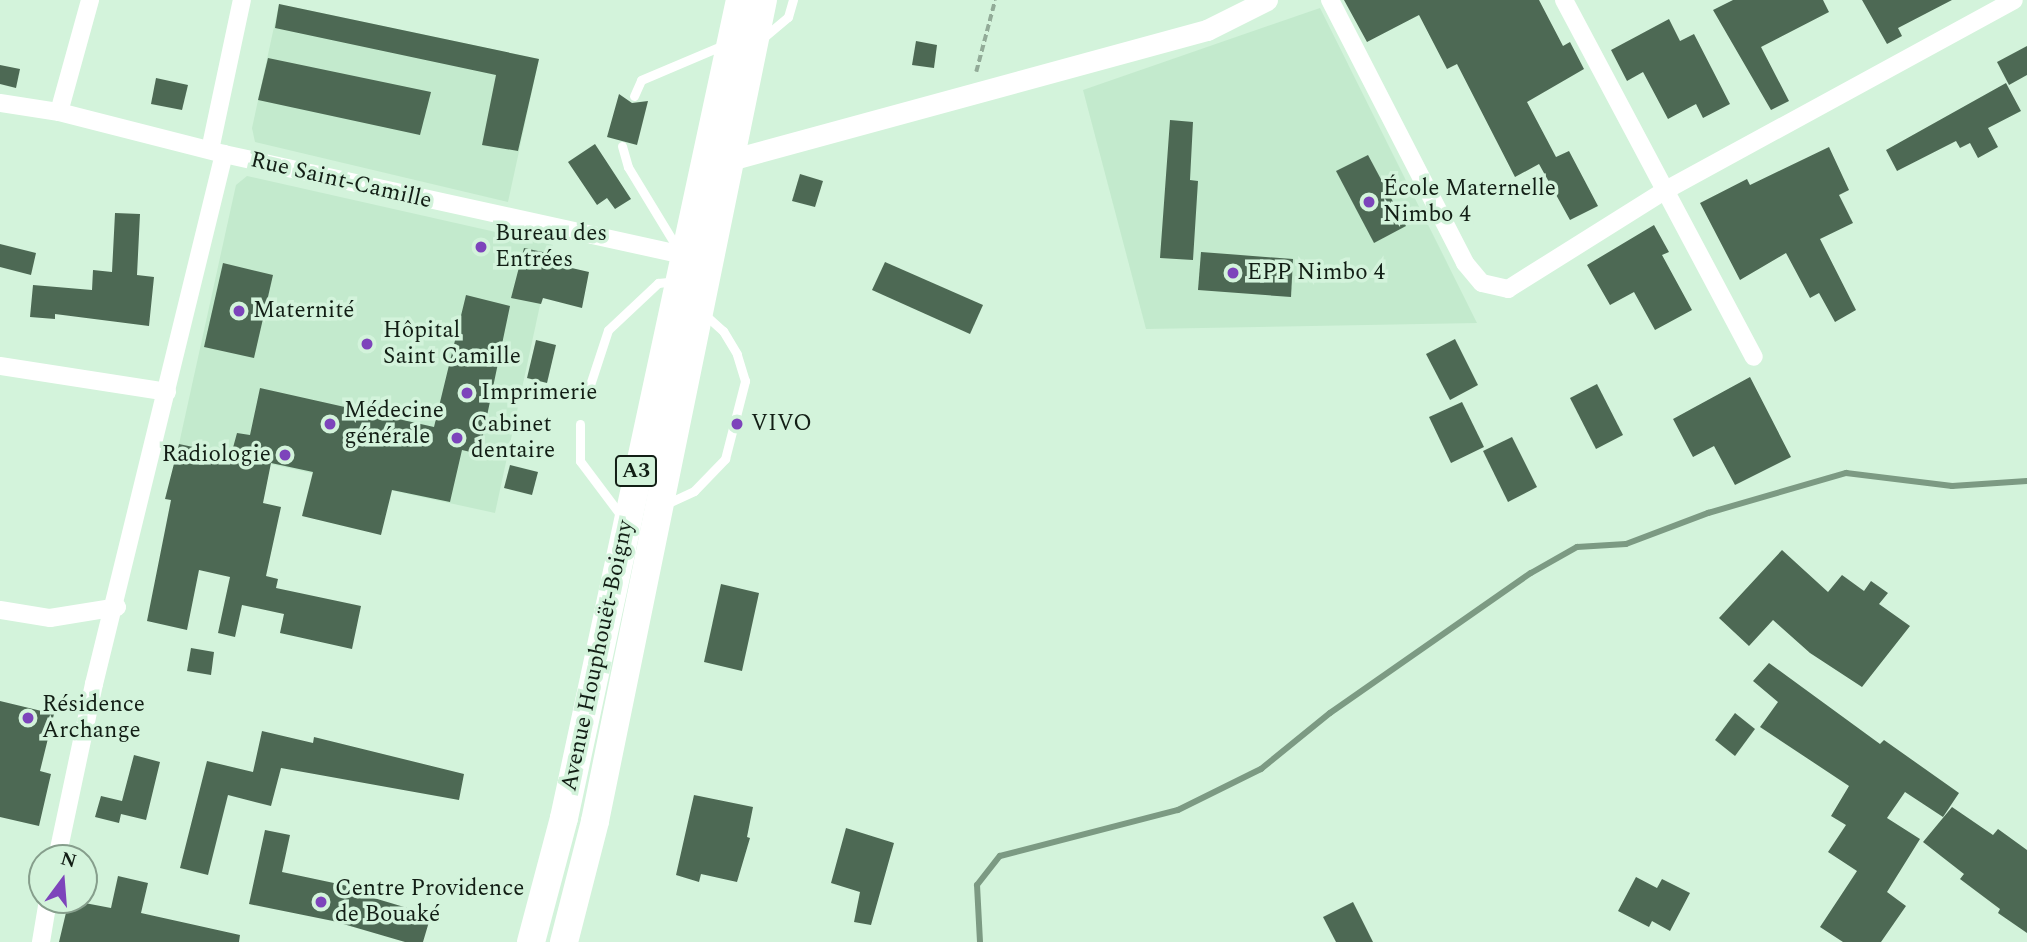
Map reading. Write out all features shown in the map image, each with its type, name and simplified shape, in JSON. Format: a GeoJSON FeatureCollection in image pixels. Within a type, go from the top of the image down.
{"type":"FeatureCollection","features":[{"type":"Feature","properties":{"kind":"highway","name":"Avenue Houphouët-Boigny"},"geometry":{"type":"LineString","coordinates":[[740,0],[743,43]]}},
{"type":"Feature","properties":{"kind":"highway","name":"Avenue Houphouët-Boigny"},"geometry":{"type":"LineString","coordinates":[[531,942],[564,818],[680,268],[716,163],[743,43],[763,0]]}},
{"type":"Feature","properties":{"kind":"highway","name":"Avenue Houphouët-Boigny"},"geometry":{"type":"LineString","coordinates":[[564,942],[595,821],[700,310],[716,163]]}},
{"type":"Feature","properties":{"kind":"street"},"geometry":{"type":"LineString","coordinates":[[59,112],[90,0]]}},
{"type":"Feature","properties":{"kind":"street"},"geometry":{"type":"LineString","coordinates":[[60,844],[94,684],[117,607],[167,392],[217,152],[242,0]]}},
{"type":"Feature","properties":{"kind":"street"},"geometry":{"type":"LineString","coordinates":[[716,163],[1207,30],[1267,0]]}},
{"type":"Feature","properties":{"kind":"street"},"geometry":{"type":"LineString","coordinates":[[1330,0],[1465,263],[1482,284],[1508,289],[1665,190],[2014,0]]}},
{"type":"Feature","properties":{"kind":"street"},"geometry":{"type":"LineString","coordinates":[[1564,0],[1754,357]]}},
{"type":"Feature","properties":{"kind":"street","name":"Rue Saint-Camille"},"geometry":{"type":"LineString","coordinates":[[0,103],[59,112],[680,268]]}},
{"type":"Feature","properties":{"kind":"street"},"geometry":{"type":"LineString","coordinates":[[0,366],[167,392]]}},
{"type":"Feature","properties":{"kind":"street"},"geometry":{"type":"LineString","coordinates":[[0,610],[50,618],[117,607]]}},
{"type":"Feature","properties":{"kind":"street"},"geometry":{"type":"LineString","coordinates":[[41,942],[46,914]]}},
{"type":"Feature","properties":{"kind":"lane"},"geometry":{"type":"LineString","coordinates":[[634,96],[641,80],[743,43],[788,17],[793,0]]}},
{"type":"Feature","properties":{"kind":"lane"},"geometry":{"type":"LineString","coordinates":[[588,391],[608,330],[658,283],[680,268],[628,167],[622,146]]}},
{"type":"Feature","properties":{"kind":"lane"},"geometry":{"type":"LineString","coordinates":[[659,507],[694,491],[725,459],[745,381],[737,354],[723,331],[700,310]]}},
{"type":"Feature","properties":{"kind":"lane"},"geometry":{"type":"LineString","coordinates":[[580,424],[580,461],[626,522]]}},
{"type":"Feature","properties":{"kind":"path"},"geometry":{"type":"LineString","coordinates":[[969,96],[995,0]]}},
{"type":"Feature","properties":{"kind":"shaded area"},"geometry":{"type":"Polygon","coordinates":[[[279,4],[539,59],[508,202],[255,142],[252,128],[279,4]]]}},
{"type":"Feature","properties":{"kind":"shaded area"},"geometry":{"type":"Polygon","coordinates":[[[1320,8],[1477,323],[1146,329],[1083,90],[1320,8]]]}},
{"type":"Feature","properties":{"kind":"shaded area","name":"Hôpital Saint Camille"},"geometry":{"type":"Polygon","coordinates":[[[247,176],[553,245],[495,513],[179,444],[236,185],[247,176]]]}},
{"type":"Feature","properties":{"kind":"building"},"geometry":{"type":"Polygon","coordinates":[[[1344,0],[1539,0],[1563,46],[1570,42],[1584,69],[1527,102],[1556,157],[1569,151],[1598,206],[1570,220],[1539,164],[1515,177],[1457,64],[1447,69],[1419,15],[1367,42],[1344,0]]]}},
{"type":"Feature","properties":{"kind":"building"},"geometry":{"type":"Polygon","coordinates":[[[1733,0],[1823,0],[1829,12],[1761,47],[1789,101],[1771,110],[1713,10],[1733,0]]]}},
{"type":"Feature","properties":{"kind":"building"},"geometry":{"type":"Polygon","coordinates":[[[1862,0],[1952,0],[1898,28],[1902,36],[1887,44],[1862,0]]]}},
{"type":"Feature","properties":{"kind":"building"},"geometry":{"type":"Polygon","coordinates":[[[279,4],[539,59],[518,151],[482,145],[496,75],[275,28],[279,4]]]}},
{"type":"Feature","properties":{"kind":"building"},"geometry":{"type":"Polygon","coordinates":[[[1669,19],[1680,41],[1694,34],[1730,104],[1703,118],[1696,104],[1668,119],[1643,72],[1627,81],[1611,50],[1669,19]]]}},
{"type":"Feature","properties":{"kind":"building"},"geometry":{"type":"Polygon","coordinates":[[[916,41],[937,45],[934,68],[912,65],[916,41]]]}},
{"type":"Feature","properties":{"kind":"building"},"geometry":{"type":"Polygon","coordinates":[[[2027,46],[2027,75],[2009,85],[1997,62],[2027,46]]]}},
{"type":"Feature","properties":{"kind":"building"},"geometry":{"type":"Polygon","coordinates":[[[268,58],[431,92],[420,135],[258,100],[268,58]]]}},
{"type":"Feature","properties":{"kind":"building"},"geometry":{"type":"Polygon","coordinates":[[[0,65],[20,69],[16,88],[0,84],[0,65]]]}},
{"type":"Feature","properties":{"kind":"building"},"geometry":{"type":"Polygon","coordinates":[[[156,78],[188,85],[182,110],[151,104],[156,78]]]}},
{"type":"Feature","properties":{"kind":"building"},"geometry":{"type":"Polygon","coordinates":[[[2006,83],[2021,111],[1988,128],[1998,147],[1978,158],[1970,143],[1960,148],[1956,141],[1897,171],[1886,150],[2006,83]]]}},
{"type":"Feature","properties":{"kind":"building"},"geometry":{"type":"Polygon","coordinates":[[[619,94],[632,103],[648,101],[637,145],[607,137],[619,94]]]}},
{"type":"Feature","properties":{"kind":"building"},"geometry":{"type":"Polygon","coordinates":[[[1170,120],[1193,122],[1190,180],[1198,181],[1193,260],[1160,258],[1170,120]]]}},
{"type":"Feature","properties":{"kind":"building"},"geometry":{"type":"Polygon","coordinates":[[[595,144],[631,199],[615,209],[607,198],[597,205],[568,162],[595,144]]]}},
{"type":"Feature","properties":{"kind":"building"},"geometry":{"type":"Polygon","coordinates":[[[1829,147],[1849,190],[1839,195],[1853,223],[1820,239],[1856,310],[1835,322],[1819,293],[1810,298],[1786,253],[1740,280],[1700,203],[1747,179],[1750,185],[1829,147]]]}},
{"type":"Feature","properties":{"kind":"building"},"geometry":{"type":"Polygon","coordinates":[[[1368,155],[1406,226],[1374,243],[1336,171],[1368,155]]]}},
{"type":"Feature","properties":{"kind":"building"},"geometry":{"type":"Polygon","coordinates":[[[800,174],[823,181],[815,207],[792,201],[800,174]]]}},
{"type":"Feature","properties":{"kind":"building"},"geometry":{"type":"Polygon","coordinates":[[[115,213],[140,214],[137,275],[154,277],[149,326],[55,314],[55,319],[30,317],[33,285],[92,290],[93,270],[112,272],[115,213]]]}},
{"type":"Feature","properties":{"kind":"building"},"geometry":{"type":"Polygon","coordinates":[[[1654,225],[1669,252],[1662,255],[1692,310],[1655,330],[1634,292],[1610,305],[1587,265],[1654,225]]]}},
{"type":"Feature","properties":{"kind":"building"},"geometry":{"type":"Polygon","coordinates":[[[0,244],[36,253],[31,275],[0,267],[0,244]]]}},
{"type":"Feature","properties":{"kind":"building"},"geometry":{"type":"Polygon","coordinates":[[[524,248],[552,254],[550,263],[589,272],[582,308],[543,298],[541,304],[511,298],[524,248]]]}},
{"type":"Feature","properties":{"kind":"building"},"geometry":{"type":"Polygon","coordinates":[[[1201,252],[1293,259],[1291,297],[1198,290],[1201,252]]]}},
{"type":"Feature","properties":{"kind":"building"},"geometry":{"type":"Polygon","coordinates":[[[885,262],[983,305],[970,334],[872,290],[885,262]]]}},
{"type":"Feature","properties":{"kind":"building","name":"Maternité"},"geometry":{"type":"Polygon","coordinates":[[[223,263],[273,275],[254,358],[204,347],[223,263]]]}},
{"type":"Feature","properties":{"kind":"building"},"geometry":{"type":"Polygon","coordinates":[[[466,295],[510,306],[479,454],[462,450],[450,502],[392,490],[381,535],[302,516],[313,472],[271,463],[263,503],[281,507],[266,576],[278,579],[276,588],[361,606],[352,649],[280,633],[284,614],[242,605],[235,637],[218,633],[230,577],[199,570],[187,630],[147,621],[171,500],[165,499],[179,444],[231,455],[237,433],[250,435],[260,388],[434,427],[466,295]]]}},
{"type":"Feature","properties":{"kind":"building"},"geometry":{"type":"Polygon","coordinates":[[[1455,339],[1478,385],[1450,400],[1426,354],[1455,339]]]}},
{"type":"Feature","properties":{"kind":"building"},"geometry":{"type":"Polygon","coordinates":[[[536,340],[556,345],[547,383],[527,378],[536,340]]]}},
{"type":"Feature","properties":{"kind":"building"},"geometry":{"type":"Polygon","coordinates":[[[1750,377],[1791,457],[1735,485],[1714,446],[1693,457],[1673,419],[1750,377]]]}},
{"type":"Feature","properties":{"kind":"building"},"geometry":{"type":"Polygon","coordinates":[[[1597,384],[1623,435],[1596,449],[1570,398],[1597,384]]]}},
{"type":"Feature","properties":{"kind":"building"},"geometry":{"type":"Polygon","coordinates":[[[1462,402],[1484,447],[1451,463],[1429,417],[1462,402]]]}},
{"type":"Feature","properties":{"kind":"building"},"geometry":{"type":"Polygon","coordinates":[[[1512,437],[1537,487],[1508,502],[1483,451],[1512,437]]]}},
{"type":"Feature","properties":{"kind":"building"},"geometry":{"type":"Polygon","coordinates":[[[510,465],[538,472],[532,495],[504,488],[510,465]]]}},
{"type":"Feature","properties":{"kind":"building"},"geometry":{"type":"Polygon","coordinates":[[[1782,550],[1828,592],[1842,575],[1864,591],[1871,581],[1888,593],[1879,604],[1910,626],[1862,687],[1810,653],[1773,620],[1749,646],[1719,618],[1782,550]]]}},
{"type":"Feature","properties":{"kind":"building"},"geometry":{"type":"Polygon","coordinates":[[[721,584],[759,593],[742,671],[704,662],[721,584]]]}},
{"type":"Feature","properties":{"kind":"building"},"geometry":{"type":"Polygon","coordinates":[[[191,648],[214,652],[211,675],[187,671],[191,648]]]}},
{"type":"Feature","properties":{"kind":"building"},"geometry":{"type":"Polygon","coordinates":[[[1769,663],[1880,744],[1884,740],[1959,793],[1943,817],[1905,792],[1887,818],[1920,839],[1887,892],[1906,906],[1881,942],[1843,942],[1820,927],[1857,871],[1828,852],[1846,825],[1831,816],[1849,786],[1760,727],[1778,702],[1753,681],[1769,663]]]}},
{"type":"Feature","properties":{"kind":"building"},"geometry":{"type":"Polygon","coordinates":[[[0,701],[54,714],[40,771],[51,774],[39,826],[0,817],[0,701]]]}},
{"type":"Feature","properties":{"kind":"building"},"geometry":{"type":"Polygon","coordinates":[[[1735,713],[1755,729],[1735,756],[1715,740],[1735,713]]]}},
{"type":"Feature","properties":{"kind":"building"},"geometry":{"type":"Polygon","coordinates":[[[262,731],[313,743],[314,737],[464,774],[459,800],[281,768],[271,806],[228,795],[208,875],[180,868],[207,761],[253,772],[262,731]]]}},
{"type":"Feature","properties":{"kind":"building"},"geometry":{"type":"Polygon","coordinates":[[[134,755],[160,762],[146,820],[121,814],[119,823],[95,817],[101,796],[122,801],[134,755]]]}},
{"type":"Feature","properties":{"kind":"building"},"geometry":{"type":"Polygon","coordinates":[[[694,795],[753,807],[747,837],[750,838],[737,882],[701,874],[699,882],[676,875],[694,795]]]}},
{"type":"Feature","properties":{"kind":"building"},"geometry":{"type":"Polygon","coordinates":[[[1952,807],[1993,835],[1998,829],[2027,850],[2027,933],[1998,913],[2000,909],[1960,879],[1964,874],[1923,842],[1952,807]]]}},
{"type":"Feature","properties":{"kind":"building"},"geometry":{"type":"Polygon","coordinates":[[[846,828],[894,843],[871,925],[854,922],[860,892],[831,883],[846,828]]]}},
{"type":"Feature","properties":{"kind":"building"},"geometry":{"type":"Polygon","coordinates":[[[265,830],[290,835],[282,872],[348,886],[347,890],[431,915],[423,942],[405,942],[333,921],[249,904],[265,830]]]}},
{"type":"Feature","properties":{"kind":"building"},"geometry":{"type":"Polygon","coordinates":[[[118,876],[148,883],[141,913],[240,935],[239,942],[59,942],[66,914],[98,914],[98,906],[111,908],[118,876]]]}},
{"type":"Feature","properties":{"kind":"building"},"geometry":{"type":"Polygon","coordinates":[[[1636,877],[1657,888],[1662,879],[1690,893],[1670,931],[1652,921],[1649,927],[1618,911],[1636,877]]]}},
{"type":"Feature","properties":{"kind":"building"},"geometry":{"type":"Polygon","coordinates":[[[1353,902],[1373,942],[1336,942],[1323,917],[1353,902]]]}},
{"type":"Feature","properties":{"kind":"waterway"},"geometry":{"type":"LineString","coordinates":[[980,942],[977,885],[1000,856],[1178,810],[1261,769],[1330,713],[1531,573],[1577,547],[1626,544],[1708,513],[1846,473],[1952,486],[2027,481]]}},
{"type":"Feature","properties":{"kind":"place","name":"École Maternelle Nimbo 4"},"geometry":{"type":"Point","coordinates":[1369,202]}},
{"type":"Feature","properties":{"kind":"place","name":"Bureau des Entrées"},"geometry":{"type":"Point","coordinates":[481,247]}},
{"type":"Feature","properties":{"kind":"place","name":"EPP Nimbo 4"},"geometry":{"type":"Point","coordinates":[1233,273]}},
{"type":"Feature","properties":{"kind":"place","name":"Maternité"},"geometry":{"type":"Point","coordinates":[239,311]}},
{"type":"Feature","properties":{"kind":"place","name":"Hôpital Saint Camille"},"geometry":{"type":"Point","coordinates":[367,344]}},
{"type":"Feature","properties":{"kind":"place","name":"Imprimerie"},"geometry":{"type":"Point","coordinates":[467,393]}},
{"type":"Feature","properties":{"kind":"place","name":"Médecine générale"},"geometry":{"type":"Point","coordinates":[330,424]}},
{"type":"Feature","properties":{"kind":"place","name":"VIVO"},"geometry":{"type":"Point","coordinates":[737,424]}},
{"type":"Feature","properties":{"kind":"place","name":"Cabinet dentaire"},"geometry":{"type":"Point","coordinates":[457,438]}},
{"type":"Feature","properties":{"kind":"place","name":"Radiologie"},"geometry":{"type":"Point","coordinates":[285,455]}},
{"type":"Feature","properties":{"kind":"place","name":"Résidence Archange"},"geometry":{"type":"Point","coordinates":[28,718]}},
{"type":"Feature","properties":{"kind":"place","name":"Centre Providence de Bouaké"},"geometry":{"type":"Point","coordinates":[321,902]}}]}
